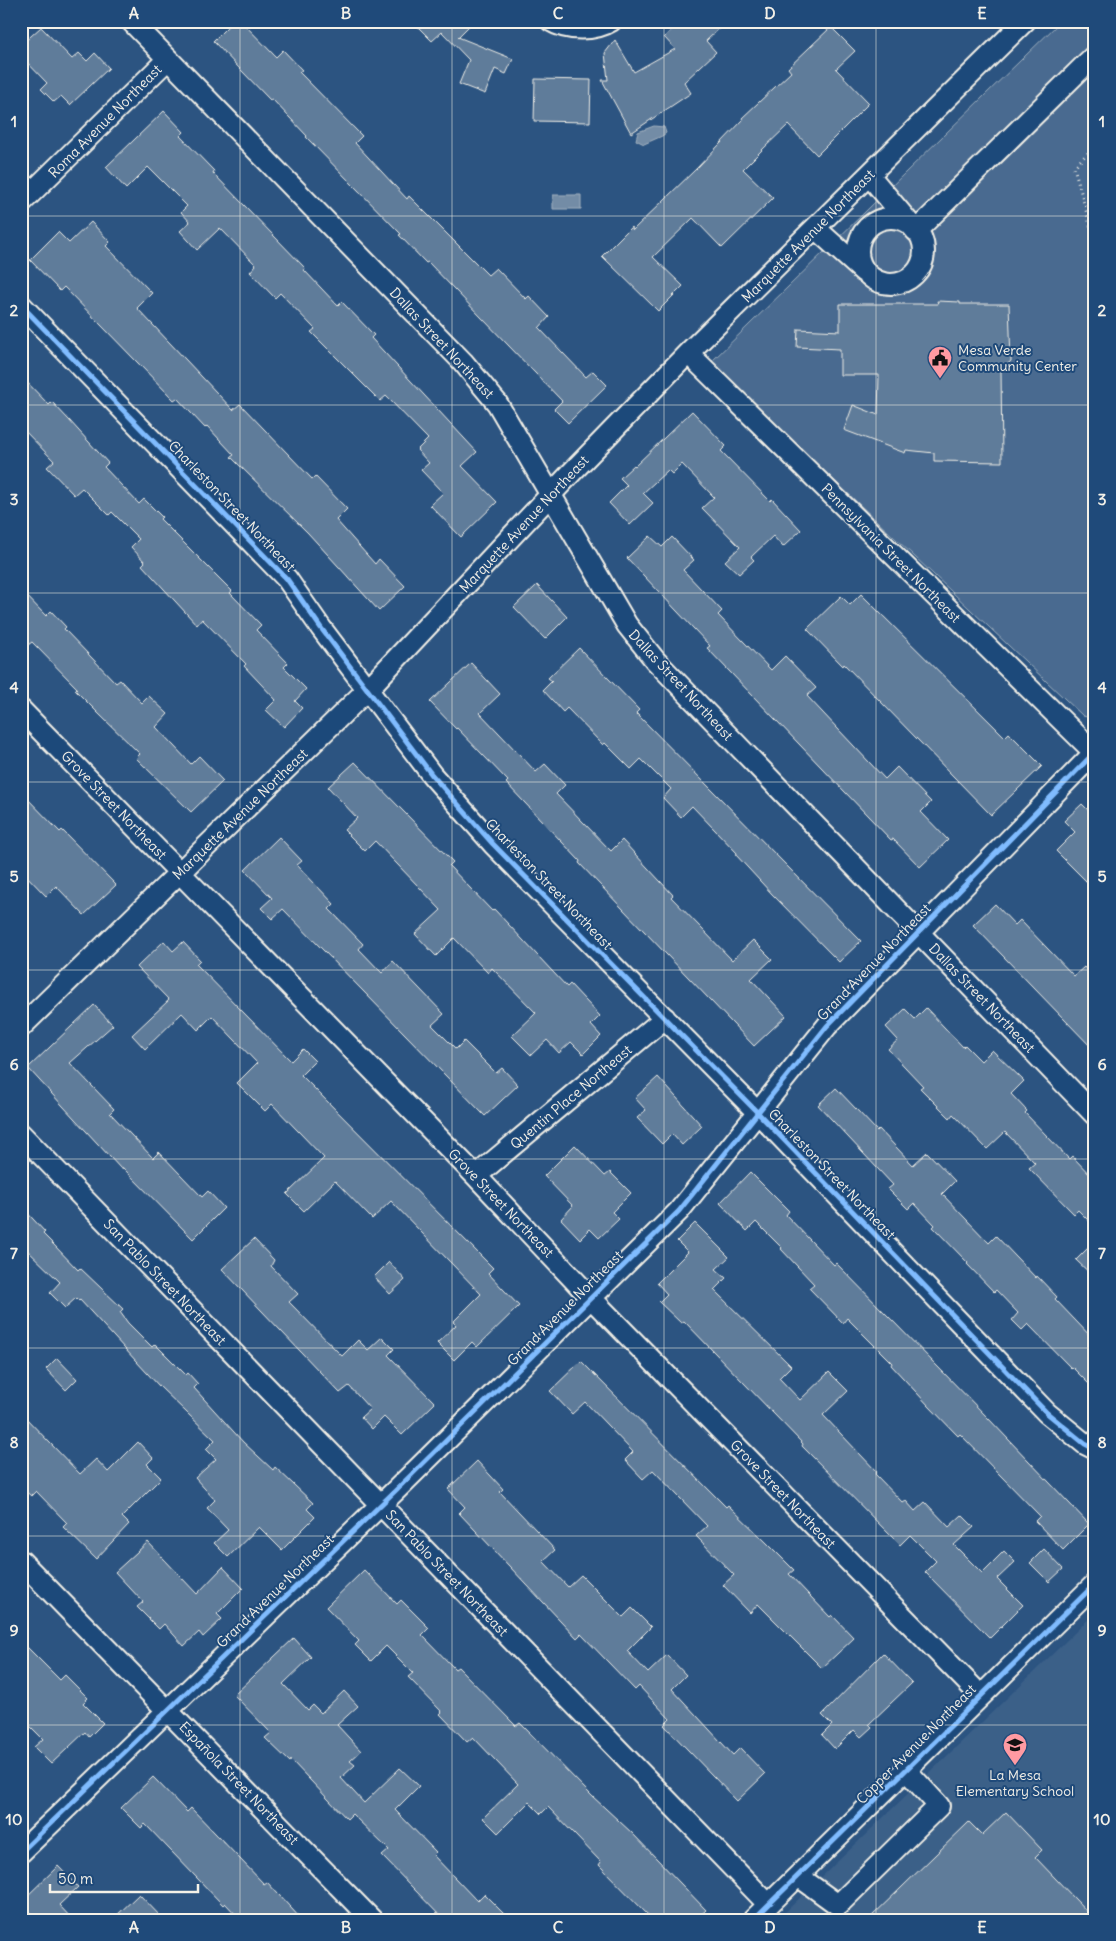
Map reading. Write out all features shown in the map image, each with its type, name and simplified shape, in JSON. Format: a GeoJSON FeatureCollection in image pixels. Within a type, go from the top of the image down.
{"type":"FeatureCollection","features":[{"type":"Feature","properties":{"kind":"street","name":"Dallas Street Northeast"},"geometry":{"type":"LineString","coordinates":[[131,21],[463,362],[497,403],[627,625],[654,660],[1095,1115]]}},
{"type":"Feature","properties":{"kind":"street"},"geometry":{"type":"LineString","coordinates":[[551,21],[560,26],[581,28],[603,26],[611,21]]}},
{"type":"Feature","properties":{"kind":"street","name":"Marquette Avenue Northeast"},"geometry":{"type":"LineString","coordinates":[[21,1026],[368,689],[688,353],[1025,21]]}},
{"type":"Feature","properties":{"kind":"street"},"geometry":{"type":"LineString","coordinates":[[916,231],[1095,55]]}},
{"type":"Feature","properties":{"kind":"street","name":"Roma Avenue Northeast"},"geometry":{"type":"LineString","coordinates":[[21,203],[168,59]]}},
{"type":"Feature","properties":{"kind":"street"},"geometry":{"type":"LineString","coordinates":[[816,228],[868,275],[882,283],[897,283],[907,280],[916,272],[923,252],[922,240],[869,175]]}},
{"type":"Feature","properties":{"kind":"street"},"geometry":{"type":"LineString","coordinates":[[868,275],[858,257],[858,246],[867,228],[876,222],[898,219],[916,231]]}},
{"type":"Feature","properties":{"kind":"street","name":"Charleston Street Northeast"},"geometry":{"type":"LineString","coordinates":[[21,305],[287,579],[321,628],[432,775],[493,844],[665,1018],[1048,1413],[1085,1444],[1095,1449]]}},
{"type":"Feature","properties":{"kind":"street","name":"Pennsylvania Street Northeast"},"geometry":{"type":"LineString","coordinates":[[688,353],[1095,753]]}},
{"type":"Feature","properties":{"kind":"street","name":"Grove Street Northeast"},"geometry":{"type":"LineString","coordinates":[[21,710],[476,1176],[591,1298],[981,1696]]}},
{"type":"Feature","properties":{"kind":"street","name":"Grand Avenue Northeast"},"geometry":{"type":"LineString","coordinates":[[21,1852],[679,1211],[827,1026],[918,931],[1095,753]]}},
{"type":"Feature","properties":{"kind":"street","name":"Quentin Place Northeast"},"geometry":{"type":"LineString","coordinates":[[476,1176],[665,1018]]}},
{"type":"Feature","properties":{"kind":"street","name":"San Pablo Street Northeast"},"geometry":{"type":"LineString","coordinates":[[21,1134],[768,1904]]}},
{"type":"Feature","properties":{"kind":"street","name":"Española Street Northeast"},"geometry":{"type":"LineString","coordinates":[[21,1561],[372,1920]]}},
{"type":"Feature","properties":{"kind":"street","name":"Copper Avenue Northeast"},"geometry":{"type":"LineString","coordinates":[[753,1920],[1095,1584]]}},
{"type":"Feature","properties":{"kind":"street"},"geometry":{"type":"LineString","coordinates":[[798,1876],[838,1905],[933,1812],[939,1806],[906,1770]]}},
{"type":"Feature","properties":{"kind":"path"},"geometry":{"type":"LineString","coordinates":[[1095,146],[1074,167],[1095,243]]}},
{"type":"Feature","properties":{"kind":"shaded area"},"geometry":{"type":"Polygon","coordinates":[[[1061,21],[1095,21],[1095,719],[1083,716],[710,363],[1061,21]]]}},
{"type":"Feature","properties":{"kind":"shaded area"},"geometry":{"type":"Polygon","coordinates":[[[654,126],[664,127],[666,133],[644,144],[636,140],[638,132],[654,126]]]}},
{"type":"Feature","properties":{"kind":"shaded area"},"geometry":{"type":"Polygon","coordinates":[[[553,195],[581,195],[581,209],[553,209],[553,195]]]}},
{"type":"Feature","properties":{"kind":"shaded area","name":"La Mesa Elementary School"},"geometry":{"type":"Polygon","coordinates":[[[1095,1613],[1095,1920],[777,1920],[1095,1613]]]}},
{"type":"Feature","properties":{"kind":"building"},"geometry":{"type":"Polygon","coordinates":[[[233,21],[241,21],[276,57],[283,50],[302,70],[299,72],[362,136],[355,143],[407,199],[409,196],[488,275],[496,268],[526,299],[529,296],[549,317],[539,328],[586,377],[593,371],[607,385],[568,423],[554,409],[562,401],[428,262],[426,263],[399,235],[401,234],[306,137],[272,99],[270,100],[213,41],[233,21]]]}},
{"type":"Feature","properties":{"kind":"building"},"geometry":{"type":"Polygon","coordinates":[[[412,21],[474,21],[458,37],[513,59],[506,74],[495,69],[485,94],[459,84],[469,60],[442,32],[432,41],[412,21]]]}},
{"type":"Feature","properties":{"kind":"building"},"geometry":{"type":"Polygon","coordinates":[[[681,21],[727,21],[706,41],[716,52],[684,82],[691,93],[631,133],[602,80],[608,80],[605,53],[615,40],[634,72],[675,49],[664,37],[681,21]]]}},
{"type":"Feature","properties":{"kind":"building"},"geometry":{"type":"Polygon","coordinates":[[[41,27],[72,59],[79,53],[87,61],[95,53],[109,68],[70,105],[61,96],[54,102],[41,89],[47,83],[21,56],[21,45],[41,27]]]}},
{"type":"Feature","properties":{"kind":"building"},"geometry":{"type":"Polygon","coordinates":[[[831,27],[855,51],[836,69],[869,103],[817,155],[788,125],[763,149],[743,169],[773,198],[722,248],[693,218],[653,257],[683,286],[658,311],[602,256],[631,227],[633,230],[697,168],[743,120],[742,118],[791,72],[788,68],[831,27]]]}},
{"type":"Feature","properties":{"kind":"building"},"geometry":{"type":"Polygon","coordinates":[[[535,79],[591,80],[590,122],[534,121],[535,79]]]}},
{"type":"Feature","properties":{"kind":"building"},"geometry":{"type":"Polygon","coordinates":[[[164,111],[184,132],[180,136],[214,171],[213,173],[305,268],[304,270],[338,306],[342,302],[374,335],[371,338],[477,452],[462,466],[497,502],[461,537],[430,505],[443,493],[421,470],[429,463],[417,450],[428,439],[386,396],[380,401],[311,332],[315,329],[280,293],[275,298],[250,272],[256,265],[220,228],[197,250],[180,231],[190,222],[181,212],[187,206],[148,167],[126,189],[106,167],[164,111]]]}},
{"type":"Feature","properties":{"kind":"building"},"geometry":{"type":"Polygon","coordinates":[[[91,222],[110,242],[106,246],[152,293],[137,308],[233,410],[240,404],[312,479],[315,476],[347,509],[336,520],[375,564],[379,559],[405,586],[379,611],[308,533],[231,457],[234,455],[207,426],[205,428],[177,398],[174,400],[64,287],[60,291],[30,260],[58,232],[69,243],[91,222]]]}},
{"type":"Feature","properties":{"kind":"building","name":"Mesa Verde Community Center"},"geometry":{"type":"Polygon","coordinates":[[[937,301],[960,302],[960,304],[1009,304],[1011,361],[1001,370],[1002,462],[934,461],[934,453],[906,450],[905,453],[844,430],[853,405],[878,415],[879,375],[840,375],[840,349],[797,347],[798,329],[840,331],[840,304],[938,304],[937,301]]]}},
{"type":"Feature","properties":{"kind":"building"},"geometry":{"type":"Polygon","coordinates":[[[21,376],[49,405],[52,402],[108,463],[104,467],[139,504],[144,499],[162,517],[160,519],[232,591],[230,593],[261,625],[256,630],[288,663],[284,667],[306,689],[295,701],[302,708],[284,727],[266,710],[276,700],[244,666],[246,664],[202,619],[197,625],[142,565],[145,562],[131,547],[139,539],[112,512],[109,515],[82,488],[74,495],[47,467],[54,461],[21,427],[21,376]]]}},
{"type":"Feature","properties":{"kind":"building"},"geometry":{"type":"Polygon","coordinates":[[[692,411],[726,446],[721,451],[770,501],[772,499],[801,530],[783,547],[773,536],[751,557],[754,560],[739,574],[725,561],[740,547],[702,508],[714,497],[682,464],[672,474],[668,470],[643,493],[653,503],[630,525],[609,503],[627,485],[620,478],[692,411]]]}},
{"type":"Feature","properties":{"kind":"building"},"geometry":{"type":"Polygon","coordinates":[[[650,536],[662,547],[672,537],[694,560],[683,570],[722,611],[718,615],[771,670],[785,656],[816,688],[807,696],[885,779],[897,767],[931,802],[921,812],[948,840],[920,867],[893,839],[891,840],[707,648],[710,646],[627,558],[650,536]]]}},
{"type":"Feature","properties":{"kind":"building"},"geometry":{"type":"Polygon","coordinates":[[[537,585],[567,617],[545,639],[514,607],[537,585]]]}},
{"type":"Feature","properties":{"kind":"building"},"geometry":{"type":"Polygon","coordinates":[[[21,590],[46,616],[51,611],[66,627],[64,629],[116,683],[120,680],[142,703],[149,696],[168,714],[156,727],[191,764],[199,756],[223,781],[191,812],[136,758],[140,754],[75,690],[77,688],[32,642],[28,645],[21,638],[21,590]]]}},
{"type":"Feature","properties":{"kind":"building"},"geometry":{"type":"Polygon","coordinates":[[[861,594],[1005,737],[1009,733],[1042,766],[991,815],[844,664],[843,666],[807,629],[841,596],[850,605],[861,594]]]}},
{"type":"Feature","properties":{"kind":"building"},"geometry":{"type":"Polygon","coordinates":[[[579,648],[639,710],[636,713],[861,941],[839,962],[772,894],[736,855],[737,853],[692,806],[681,817],[663,798],[671,789],[641,759],[631,769],[605,743],[603,745],[567,708],[563,712],[543,690],[552,681],[548,678],[579,648]]]}},
{"type":"Feature","properties":{"kind":"building"},"geometry":{"type":"Polygon","coordinates":[[[471,663],[500,694],[480,713],[536,772],[545,764],[565,785],[556,794],[611,851],[622,840],[673,895],[671,897],[732,960],[753,940],[772,959],[751,979],[786,1016],[754,1046],[579,863],[580,861],[506,783],[508,781],[430,702],[471,663]]]}},
{"type":"Feature","properties":{"kind":"building"},"geometry":{"type":"Polygon","coordinates":[[[355,762],[453,862],[449,866],[492,911],[494,909],[567,987],[570,984],[600,1016],[591,1025],[601,1036],[583,1054],[571,1042],[559,1053],[547,1040],[531,1055],[512,1036],[536,1013],[492,968],[488,973],[454,938],[436,956],[415,934],[441,910],[375,841],[365,851],[344,830],[357,818],[328,787],[355,762]]]}},
{"type":"Feature","properties":{"kind":"building"},"geometry":{"type":"Polygon","coordinates":[[[21,792],[60,832],[62,830],[116,885],[84,915],[56,886],[46,896],[21,870],[21,792]]]}},
{"type":"Feature","properties":{"kind":"building"},"geometry":{"type":"Polygon","coordinates":[[[1082,804],[1095,817],[1095,890],[1056,851],[1075,832],[1064,821],[1082,804]]]}},
{"type":"Feature","properties":{"kind":"building"},"geometry":{"type":"Polygon","coordinates":[[[279,837],[302,861],[297,865],[334,904],[329,909],[363,944],[359,949],[382,973],[393,961],[444,1014],[432,1025],[456,1049],[464,1041],[496,1073],[502,1068],[518,1085],[485,1116],[283,909],[272,919],[261,908],[272,898],[245,870],[279,837]]]}},
{"type":"Feature","properties":{"kind":"building"},"geometry":{"type":"Polygon","coordinates":[[[995,904],[1015,925],[1020,920],[1074,976],[1084,967],[1095,978],[1095,1051],[973,925],[995,904]]]}},
{"type":"Feature","properties":{"kind":"building"},"geometry":{"type":"Polygon","coordinates":[[[164,941],[173,951],[183,942],[200,960],[196,964],[291,1061],[303,1049],[315,1061],[301,1075],[493,1268],[488,1273],[519,1306],[477,1347],[472,1342],[454,1360],[437,1343],[456,1325],[453,1322],[481,1294],[391,1201],[372,1219],[335,1181],[304,1211],[287,1194],[324,1158],[272,1104],[265,1111],[237,1083],[257,1063],[212,1016],[198,1030],[182,1013],[145,1049],[132,1035],[169,1000],[137,967],[164,941]]]}},
{"type":"Feature","properties":{"kind":"building"},"geometry":{"type":"Polygon","coordinates":[[[94,1005],[113,1025],[70,1063],[114,1109],[110,1113],[153,1158],[159,1152],[202,1197],[208,1191],[224,1208],[193,1239],[123,1168],[121,1169],[28,1068],[94,1005]]]}},
{"type":"Feature","properties":{"kind":"building"},"geometry":{"type":"Polygon","coordinates":[[[926,1008],[963,1047],[965,1045],[981,1061],[992,1050],[1024,1081],[1011,1094],[1027,1111],[1025,1113],[1069,1159],[1072,1156],[1095,1180],[1095,1227],[1078,1210],[1074,1214],[1029,1168],[1035,1163],[1005,1132],[987,1149],[953,1114],[950,1118],[920,1088],[923,1086],[888,1049],[898,1040],[886,1027],[905,1009],[915,1019],[926,1008]]]}},
{"type":"Feature","properties":{"kind":"building"},"geometry":{"type":"Polygon","coordinates":[[[658,1077],[702,1126],[682,1145],[672,1134],[662,1144],[637,1118],[646,1110],[635,1098],[658,1077]]]}},
{"type":"Feature","properties":{"kind":"building"},"geometry":{"type":"Polygon","coordinates":[[[836,1088],[913,1165],[927,1152],[955,1181],[942,1194],[989,1243],[996,1236],[1057,1297],[1055,1299],[1095,1341],[1095,1390],[1028,1324],[1022,1330],[1012,1320],[1018,1313],[967,1264],[914,1203],[908,1209],[888,1189],[893,1185],[818,1105],[836,1088]]]}},
{"type":"Feature","properties":{"kind":"building"},"geometry":{"type":"Polygon","coordinates":[[[575,1145],[605,1176],[610,1172],[631,1193],[612,1212],[619,1219],[599,1238],[590,1229],[580,1239],[561,1219],[573,1206],[544,1176],[575,1145]]]}},
{"type":"Feature","properties":{"kind":"building"},"geometry":{"type":"Polygon","coordinates":[[[750,1172],[789,1211],[786,1215],[834,1265],[836,1263],[1089,1524],[1063,1550],[1035,1521],[1040,1516],[960,1434],[958,1436],[891,1365],[892,1363],[847,1318],[843,1323],[809,1288],[814,1284],[782,1248],[756,1222],[747,1231],[720,1203],[750,1172]]]}},
{"type":"Feature","properties":{"kind":"building"},"geometry":{"type":"Polygon","coordinates":[[[21,1206],[45,1232],[43,1234],[78,1270],[80,1268],[123,1309],[120,1312],[128,1323],[152,1347],[155,1344],[186,1375],[188,1373],[198,1384],[194,1388],[243,1442],[273,1470],[275,1467],[313,1503],[307,1509],[315,1517],[282,1550],[259,1527],[228,1557],[214,1543],[228,1530],[207,1508],[215,1500],[195,1478],[216,1459],[206,1449],[215,1440],[159,1386],[80,1300],[76,1298],[65,1308],[50,1293],[60,1282],[21,1244],[21,1206]]]}},
{"type":"Feature","properties":{"kind":"building"},"geometry":{"type":"Polygon","coordinates":[[[695,1223],[729,1257],[716,1269],[726,1278],[714,1290],[791,1366],[779,1378],[800,1400],[829,1372],[848,1391],[823,1415],[877,1472],[875,1474],[903,1503],[906,1501],[915,1511],[925,1502],[949,1527],[962,1515],[974,1527],[954,1545],[982,1573],[1004,1551],[1015,1562],[997,1579],[1023,1605],[990,1638],[925,1572],[936,1561],[910,1535],[900,1545],[802,1446],[803,1444],[684,1321],[681,1323],[659,1302],[667,1294],[657,1283],[688,1252],[677,1241],[695,1223]]]}},
{"type":"Feature","properties":{"kind":"building"},"geometry":{"type":"Polygon","coordinates":[[[254,1239],[274,1260],[271,1266],[298,1294],[289,1302],[342,1356],[358,1340],[368,1350],[382,1337],[394,1349],[388,1355],[435,1403],[402,1435],[384,1417],[372,1429],[361,1417],[370,1409],[349,1386],[340,1393],[222,1269],[254,1239]]]}},
{"type":"Feature","properties":{"kind":"building"},"geometry":{"type":"Polygon","coordinates":[[[1095,1241],[1095,1278],[1076,1260],[1095,1241]]]}},
{"type":"Feature","properties":{"kind":"building"},"geometry":{"type":"Polygon","coordinates":[[[389,1262],[405,1280],[390,1294],[374,1277],[389,1262]]]}},
{"type":"Feature","properties":{"kind":"building"},"geometry":{"type":"Polygon","coordinates":[[[57,1358],[77,1379],[66,1390],[46,1369],[57,1358]]]}},
{"type":"Feature","properties":{"kind":"building"},"geometry":{"type":"Polygon","coordinates":[[[581,1361],[726,1507],[728,1505],[794,1570],[789,1574],[830,1617],[832,1615],[854,1638],[822,1668],[758,1604],[750,1613],[723,1585],[734,1575],[696,1536],[707,1526],[653,1470],[643,1479],[625,1460],[633,1452],[585,1402],[572,1414],[550,1391],[581,1361]]]}},
{"type":"Feature","properties":{"kind":"building"},"geometry":{"type":"Polygon","coordinates":[[[21,1413],[80,1474],[96,1459],[108,1472],[138,1442],[153,1458],[147,1464],[161,1478],[122,1517],[129,1524],[96,1559],[63,1527],[67,1523],[36,1491],[31,1496],[21,1487],[21,1413]]]}},
{"type":"Feature","properties":{"kind":"building"},"geometry":{"type":"Polygon","coordinates":[[[477,1461],[503,1489],[500,1492],[555,1550],[543,1561],[568,1587],[581,1575],[623,1617],[632,1608],[651,1627],[627,1651],[648,1673],[667,1655],[686,1675],[672,1689],[733,1755],[740,1748],[765,1774],[737,1801],[664,1725],[670,1719],[639,1686],[635,1690],[581,1634],[577,1638],[459,1513],[465,1507],[448,1489],[477,1461]]]}},
{"type":"Feature","properties":{"kind":"building"},"geometry":{"type":"Polygon","coordinates":[[[148,1542],[197,1594],[223,1567],[243,1588],[217,1614],[222,1619],[203,1637],[199,1632],[184,1646],[164,1624],[159,1629],[137,1607],[143,1602],[115,1572],[148,1542]]]}},
{"type":"Feature","properties":{"kind":"building"},"geometry":{"type":"Polygon","coordinates":[[[1044,1549],[1063,1569],[1049,1582],[1030,1563],[1044,1549]]]}},
{"type":"Feature","properties":{"kind":"building"},"geometry":{"type":"Polygon","coordinates":[[[364,1570],[397,1604],[401,1600],[429,1628],[422,1635],[455,1669],[458,1667],[516,1726],[520,1723],[592,1796],[632,1833],[706,1910],[695,1920],[653,1920],[599,1865],[601,1862],[548,1807],[541,1814],[529,1802],[498,1833],[483,1818],[518,1784],[473,1737],[467,1742],[440,1714],[442,1712],[408,1677],[413,1673],[386,1646],[371,1661],[355,1645],[359,1641],[326,1607],[364,1570]]]}},
{"type":"Feature","properties":{"kind":"building"},"geometry":{"type":"Polygon","coordinates":[[[294,1638],[311,1657],[283,1684],[308,1710],[313,1705],[321,1713],[344,1691],[358,1706],[337,1725],[361,1751],[350,1761],[355,1765],[341,1778],[364,1803],[400,1768],[419,1786],[395,1810],[436,1852],[433,1855],[477,1901],[484,1894],[510,1920],[444,1920],[382,1856],[389,1850],[352,1814],[347,1819],[291,1760],[290,1762],[265,1738],[271,1733],[234,1695],[294,1638]]]}},
{"type":"Feature","properties":{"kind":"building"},"geometry":{"type":"Polygon","coordinates":[[[21,1641],[60,1680],[65,1675],[88,1698],[83,1703],[103,1723],[89,1737],[85,1732],[51,1764],[34,1747],[43,1739],[21,1717],[21,1641]]]}},
{"type":"Feature","properties":{"kind":"building"},"geometry":{"type":"Polygon","coordinates":[[[883,1653],[912,1683],[869,1724],[872,1727],[861,1737],[854,1730],[835,1749],[822,1735],[832,1725],[822,1715],[883,1653]]]}},
{"type":"Feature","properties":{"kind":"building"},"geometry":{"type":"Polygon","coordinates":[[[153,1777],[187,1812],[191,1808],[264,1884],[267,1882],[302,1920],[241,1920],[225,1903],[223,1905],[145,1824],[141,1828],[121,1808],[153,1777]]]}},
{"type":"Feature","properties":{"kind":"building"},"geometry":{"type":"Polygon","coordinates":[[[1006,1812],[1042,1850],[1035,1857],[1095,1920],[868,1920],[969,1822],[982,1835],[1006,1812]]]}},
{"type":"Feature","properties":{"kind":"building"},"geometry":{"type":"Polygon","coordinates":[[[58,1866],[78,1887],[59,1905],[73,1920],[38,1920],[21,1902],[58,1866]]]}},
{"type":"Feature","properties":{"kind":"building"},"geometry":{"type":"Polygon","coordinates":[[[139,1894],[164,1920],[112,1920],[139,1894]]]}},
{"type":"Feature","properties":{"kind":"cycle path"},"geometry":{"type":"LineString","coordinates":[[21,305],[287,579],[321,628],[432,775],[493,844],[758,1113],[1047,1413],[1085,1444],[1095,1449]]}},
{"type":"Feature","properties":{"kind":"cycle path"},"geometry":{"type":"LineString","coordinates":[[21,1852],[395,1491],[679,1211],[827,1026],[1095,752]]}},
{"type":"Feature","properties":{"kind":"cycle path"},"geometry":{"type":"LineString","coordinates":[[753,1920],[1095,1584]]}},
{"type":"Feature","properties":{"kind":"place","name":"Mesa Verde Community Center"},"geometry":{"type":"Point","coordinates":[940,379]}},
{"type":"Feature","properties":{"kind":"place","name":"La Mesa Elementary School"},"geometry":{"type":"Point","coordinates":[1015,1766]}}]}
